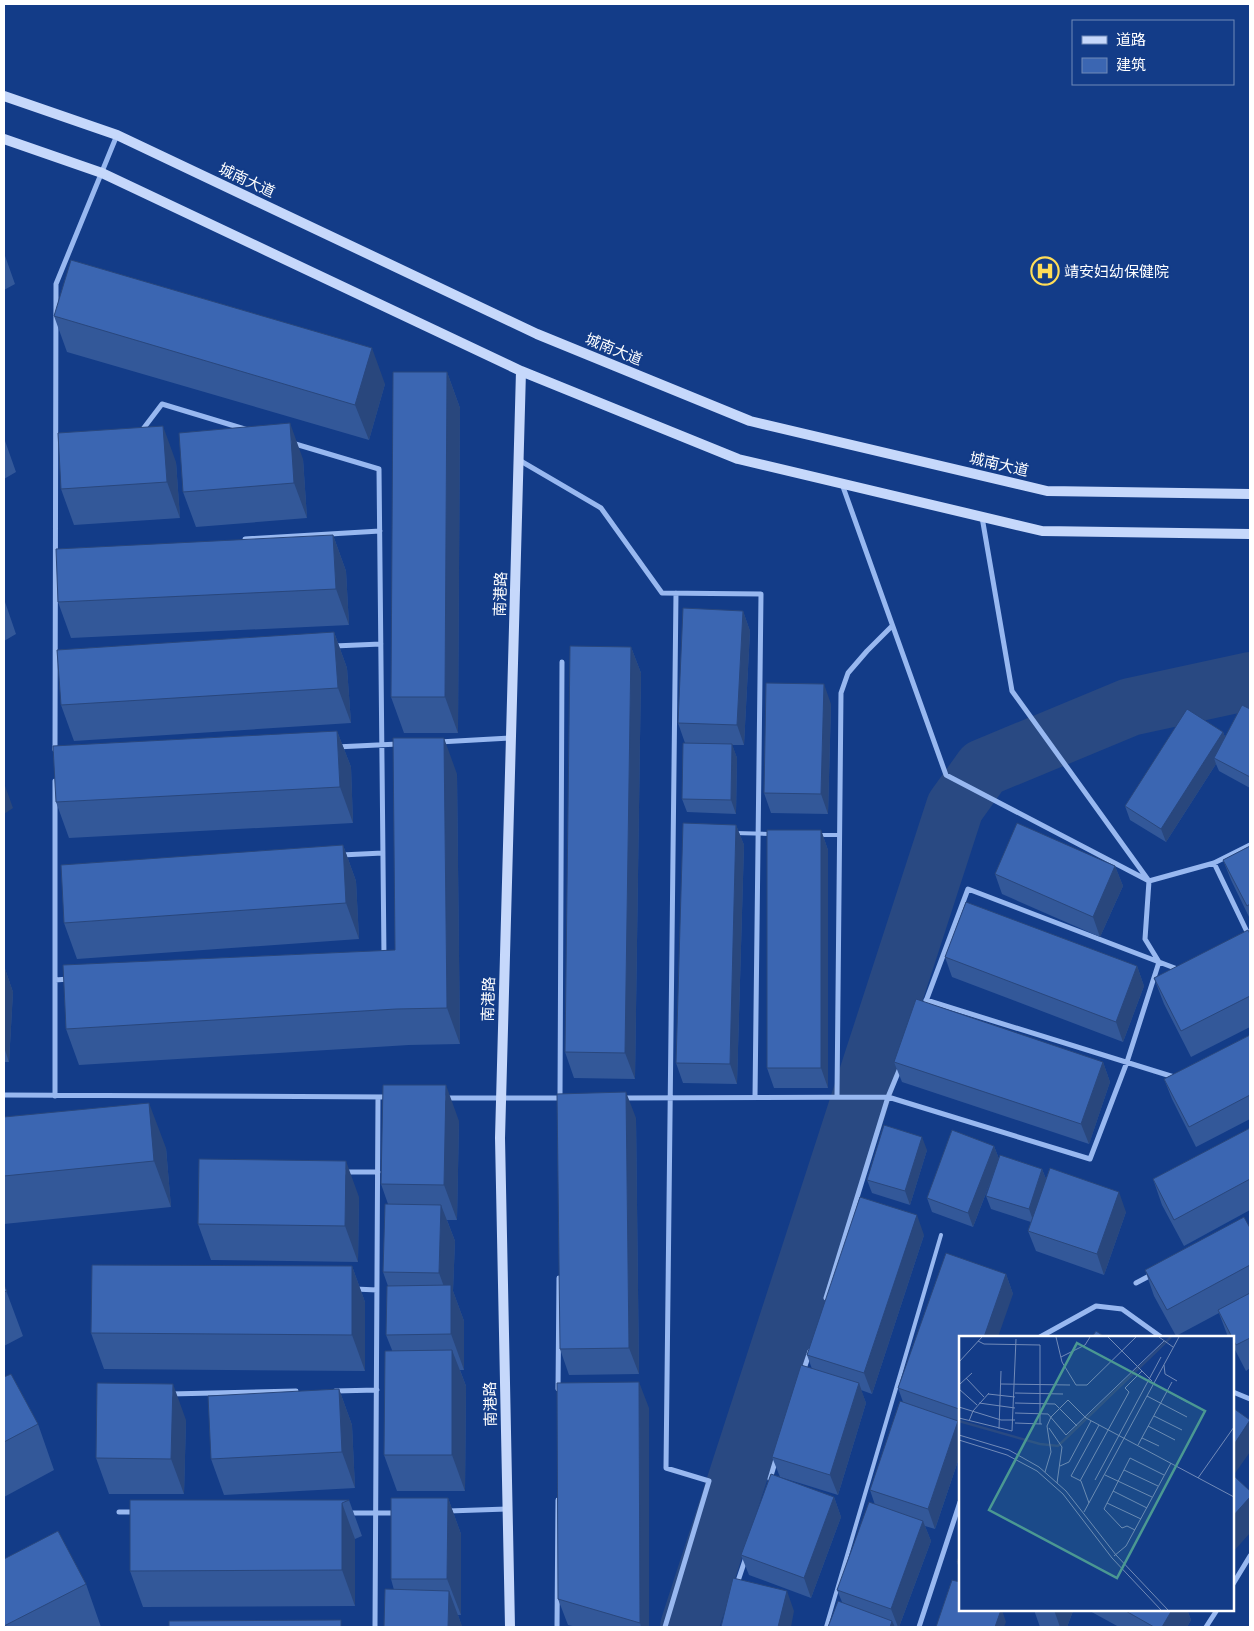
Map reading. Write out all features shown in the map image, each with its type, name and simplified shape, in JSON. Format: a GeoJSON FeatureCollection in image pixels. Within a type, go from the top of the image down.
{"type":"FeatureCollection","features":[{"type":"Feature","properties":{"kind":"main road","name":"城南大道"},"geometry":{"type":"LineString","coordinates":[[4,96],[117,135],[537,334],[750,421],[1047,491],[1250,494]]}},
{"type":"Feature","properties":{"kind":"main road"},"geometry":{"type":"LineString","coordinates":[[4,139],[102,173],[521,371],[738,459],[1042,531],[1250,534]]}},
{"type":"Feature","properties":{"kind":"main road","name":"南港路"},"geometry":{"type":"LineString","coordinates":[[510,1627],[500,1148],[521,371]]}},
{"type":"Feature","properties":{"kind":"street"},"geometry":{"type":"LineString","coordinates":[[55,761],[56,284],[117,135]]}},
{"type":"Feature","properties":{"kind":"street"},"geometry":{"type":"LineString","coordinates":[[135,440],[162,404],[256,432]]}},
{"type":"Feature","properties":{"kind":"street"},"geometry":{"type":"LineString","coordinates":[[284,440],[379,469],[384,966]]}},
{"type":"Feature","properties":{"kind":"street"},"geometry":{"type":"LineString","coordinates":[[56,443],[66,443]]}},
{"type":"Feature","properties":{"kind":"street"},"geometry":{"type":"LineString","coordinates":[[518,459],[601,508],[662,593],[761,594],[755,1097]]}},
{"type":"Feature","properties":{"kind":"street"},"geometry":{"type":"LineString","coordinates":[[842,484],[946,775],[1149,880],[1214,864],[1250,845]]}},
{"type":"Feature","properties":{"kind":"street"},"geometry":{"type":"LineString","coordinates":[[615,1098],[888,1097],[1090,1159],[1127,1062],[1159,962],[1145,939],[1149,880],[1012,691],[982,517]]}},
{"type":"Feature","properties":{"kind":"street"},"geometry":{"type":"LineString","coordinates":[[242,539],[380,531]]}},
{"type":"Feature","properties":{"kind":"street"},"geometry":{"type":"LineString","coordinates":[[56,551],[66,551]]}},
{"type":"Feature","properties":{"kind":"street"},"geometry":{"type":"LineString","coordinates":[[666,1627],[709,1480],[666,1468],[676,593]]}},
{"type":"Feature","properties":{"kind":"street"},"geometry":{"type":"LineString","coordinates":[[837,1096],[841,693],[848,673],[892,626]]}},
{"type":"Feature","properties":{"kind":"street"},"geometry":{"type":"LineString","coordinates":[[332,646],[381,644]]}},
{"type":"Feature","properties":{"kind":"street"},"geometry":{"type":"LineString","coordinates":[[56,656],[65,656]]}},
{"type":"Feature","properties":{"kind":"street"},"geometry":{"type":"LineString","coordinates":[[560,1108],[562,662]]}},
{"type":"Feature","properties":{"kind":"street"},"geometry":{"type":"LineString","coordinates":[[431,742],[510,738]]}},
{"type":"Feature","properties":{"kind":"street"},"geometry":{"type":"LineString","coordinates":[[332,747],[402,744]]}},
{"type":"Feature","properties":{"kind":"street"},"geometry":{"type":"LineString","coordinates":[[55,779],[55,1096]]}},
{"type":"Feature","properties":{"kind":"street"},"geometry":{"type":"LineString","coordinates":[[333,856],[383,853]]}},
{"type":"Feature","properties":{"kind":"street"},"geometry":{"type":"LineString","coordinates":[[1214,864],[1250,938]]}},
{"type":"Feature","properties":{"kind":"street"},"geometry":{"type":"LineString","coordinates":[[55,871],[65,870]]}},
{"type":"Feature","properties":{"kind":"street"},"geometry":{"type":"LineString","coordinates":[[919,1018],[968,890],[1189,973]]}},
{"type":"Feature","properties":{"kind":"street"},"geometry":{"type":"LineString","coordinates":[[55,980],[75,979]]}},
{"type":"Feature","properties":{"kind":"street"},"geometry":{"type":"LineString","coordinates":[[926,1000],[1174,1078],[1182,1073]]}},
{"type":"Feature","properties":{"kind":"street"},"geometry":{"type":"LineString","coordinates":[[824,1304],[888,1097],[902,1062]]}},
{"type":"Feature","properties":{"kind":"street"},"geometry":{"type":"LineString","coordinates":[[4,1095],[397,1097]]}},
{"type":"Feature","properties":{"kind":"street"},"geometry":{"type":"LineString","coordinates":[[375,1627],[378,1097]]}},
{"type":"Feature","properties":{"kind":"street"},"geometry":{"type":"LineString","coordinates":[[435,1098],[569,1098]]}},
{"type":"Feature","properties":{"kind":"street"},"geometry":{"type":"LineString","coordinates":[[340,1172],[378,1172]]}},
{"type":"Feature","properties":{"kind":"street"},"geometry":{"type":"LineString","coordinates":[[558,1398],[559,1268]]}},
{"type":"Feature","properties":{"kind":"street"},"geometry":{"type":"LineString","coordinates":[[1136,1283],[1162,1269]]}},
{"type":"Feature","properties":{"kind":"street"},"geometry":{"type":"LineString","coordinates":[[348,1289],[377,1290]]}},
{"type":"Feature","properties":{"kind":"street"},"geometry":{"type":"LineString","coordinates":[[1042,1336],[1096,1306],[1122,1310],[1160,1336]]}},
{"type":"Feature","properties":{"kind":"street"},"geometry":{"type":"LineString","coordinates":[[801,1380],[812,1342]]}},
{"type":"Feature","properties":{"kind":"street"},"geometry":{"type":"LineString","coordinates":[[327,1391],[376,1390]]}},
{"type":"Feature","properties":{"kind":"street"},"geometry":{"type":"LineString","coordinates":[[168,1394],[307,1391]]}},
{"type":"Feature","properties":{"kind":"street"},"geometry":{"type":"LineString","coordinates":[[1234,1392],[1250,1400]]}},
{"type":"Feature","properties":{"kind":"street"},"geometry":{"type":"LineString","coordinates":[[769,1484],[778,1455]]}},
{"type":"Feature","properties":{"kind":"street"},"geometry":{"type":"LineString","coordinates":[[557,1627],[558,1497]]}},
{"type":"Feature","properties":{"kind":"street"},"geometry":{"type":"LineString","coordinates":[[919,1627],[959,1505]]}},
{"type":"Feature","properties":{"kind":"street"},"geometry":{"type":"LineString","coordinates":[[442,1511],[507,1509]]}},
{"type":"Feature","properties":{"kind":"street"},"geometry":{"type":"LineString","coordinates":[[119,1512],[138,1512]]}},
{"type":"Feature","properties":{"kind":"street"},"geometry":{"type":"LineString","coordinates":[[346,1513],[404,1512]]}},
{"type":"Feature","properties":{"kind":"street"},"geometry":{"type":"LineString","coordinates":[[735,1592],[749,1548]]}},
{"type":"Feature","properties":{"kind":"street"},"geometry":{"type":"LineString","coordinates":[[1234,1582],[1250,1556]]}},
{"type":"Feature","properties":{"kind":"street"},"geometry":{"type":"LineString","coordinates":[[1206,1627],[1216,1611]]}},
{"type":"Feature","properties":{"kind":"lane"},"geometry":{"type":"LineString","coordinates":[[673,832],[683,832]]}},
{"type":"Feature","properties":{"kind":"lane"},"geometry":{"type":"LineString","coordinates":[[730,833],[776,834]]}},
{"type":"Feature","properties":{"kind":"lane"},"geometry":{"type":"LineString","coordinates":[[813,834],[840,835]]}},
{"type":"Feature","properties":{"kind":"lane"},"geometry":{"type":"LineString","coordinates":[[826,1627],[941,1235]]}},
{"type":"Feature","properties":{"kind":"building"},"geometry":{"type":"Polygon","coordinates":[[[71,260],[372,348],[355,405],[54,316],[71,260]]]}},
{"type":"Feature","properties":{"kind":"building"},"geometry":{"type":"Polygon","coordinates":[[[393,372],[447,372],[445,697],[391,697],[393,372]]]}},
{"type":"Feature","properties":{"kind":"building"},"geometry":{"type":"Polygon","coordinates":[[[290,423],[294,483],[183,492],[179,433],[290,423]]]}},
{"type":"Feature","properties":{"kind":"building"},"geometry":{"type":"Polygon","coordinates":[[[163,426],[167,482],[61,489],[58,433],[163,426]]]}},
{"type":"Feature","properties":{"kind":"building"},"geometry":{"type":"Polygon","coordinates":[[[333,535],[336,589],[58,602],[56,549],[333,535]]]}},
{"type":"Feature","properties":{"kind":"building"},"geometry":{"type":"Polygon","coordinates":[[[683,608],[743,611],[737,725],[678,723],[683,608]]]}},
{"type":"Feature","properties":{"kind":"building"},"geometry":{"type":"Polygon","coordinates":[[[334,632],[338,688],[61,705],[57,650],[334,632]]]}},
{"type":"Feature","properties":{"kind":"building"},"geometry":{"type":"Polygon","coordinates":[[[570,646],[631,647],[625,1053],[565,1052],[570,646]]]}},
{"type":"Feature","properties":{"kind":"building"},"geometry":{"type":"Polygon","coordinates":[[[766,683],[824,684],[821,794],[764,793],[766,683]]]}},
{"type":"Feature","properties":{"kind":"building"},"geometry":{"type":"Polygon","coordinates":[[[1242,705],[1250,709],[1250,777],[1214,758],[1242,705]]]}},
{"type":"Feature","properties":{"kind":"building"},"geometry":{"type":"Polygon","coordinates":[[[1187,709],[1223,732],[1161,829],[1125,806],[1187,709]]]}},
{"type":"Feature","properties":{"kind":"building"},"geometry":{"type":"Polygon","coordinates":[[[337,731],[340,787],[56,802],[53,746],[337,731]]]}},
{"type":"Feature","properties":{"kind":"building"},"geometry":{"type":"Polygon","coordinates":[[[393,738],[444,738],[447,1008],[396,1009],[66,1029],[63,965],[395,950],[393,738]]]}},
{"type":"Feature","properties":{"kind":"building"},"geometry":{"type":"Polygon","coordinates":[[[683,743],[732,744],[731,800],[682,799],[683,743]]]}},
{"type":"Feature","properties":{"kind":"building"},"geometry":{"type":"Polygon","coordinates":[[[683,823],[736,825],[730,1064],[676,1063],[683,823]]]}},
{"type":"Feature","properties":{"kind":"building"},"geometry":{"type":"Polygon","coordinates":[[[1017,823],[1115,866],[1093,917],[995,874],[1017,823]]]}},
{"type":"Feature","properties":{"kind":"building"},"geometry":{"type":"Polygon","coordinates":[[[767,830],[821,830],[821,1068],[767,1068],[767,830]]]}},
{"type":"Feature","properties":{"kind":"building"},"geometry":{"type":"Polygon","coordinates":[[[343,845],[346,903],[64,923],[61,865],[343,845]]]}},
{"type":"Feature","properties":{"kind":"building"},"geometry":{"type":"Polygon","coordinates":[[[1250,846],[1250,904],[1247,906],[1223,860],[1250,846]]]}},
{"type":"Feature","properties":{"kind":"building"},"geometry":{"type":"Polygon","coordinates":[[[966,902],[1137,966],[1116,1022],[945,957],[966,902]]]}},
{"type":"Feature","properties":{"kind":"building"},"geometry":{"type":"Polygon","coordinates":[[[1248,930],[1250,934],[1250,996],[1181,1031],[1154,978],[1248,930]]]}},
{"type":"Feature","properties":{"kind":"building"},"geometry":{"type":"Polygon","coordinates":[[[916,999],[1103,1062],[1081,1124],[894,1062],[916,999]]]}},
{"type":"Feature","properties":{"kind":"building"},"geometry":{"type":"Polygon","coordinates":[[[1250,1035],[1250,1095],[1189,1127],[1164,1079],[1250,1035]]]}},
{"type":"Feature","properties":{"kind":"building"},"geometry":{"type":"Polygon","coordinates":[[[383,1085],[446,1085],[444,1185],[381,1184],[383,1085]]]}},
{"type":"Feature","properties":{"kind":"building"},"geometry":{"type":"Polygon","coordinates":[[[626,1092],[629,1348],[560,1349],[557,1094],[626,1092]]]}},
{"type":"Feature","properties":{"kind":"building"},"geometry":{"type":"Polygon","coordinates":[[[149,1103],[154,1161],[4,1176],[4,1117],[149,1103]]]}},
{"type":"Feature","properties":{"kind":"building"},"geometry":{"type":"Polygon","coordinates":[[[884,1125],[922,1137],[905,1191],[867,1180],[884,1125]]]}},
{"type":"Feature","properties":{"kind":"building"},"geometry":{"type":"Polygon","coordinates":[[[1250,1128],[1250,1179],[1174,1220],[1153,1179],[1250,1128]]]}},
{"type":"Feature","properties":{"kind":"building"},"geometry":{"type":"Polygon","coordinates":[[[952,1130],[994,1146],[968,1213],[927,1198],[952,1130]]]}},
{"type":"Feature","properties":{"kind":"building"},"geometry":{"type":"Polygon","coordinates":[[[1000,1155],[1042,1169],[1029,1209],[986,1196],[1000,1155]]]}},
{"type":"Feature","properties":{"kind":"building"},"geometry":{"type":"Polygon","coordinates":[[[199,1159],[346,1161],[345,1226],[198,1224],[199,1159]]]}},
{"type":"Feature","properties":{"kind":"building"},"geometry":{"type":"Polygon","coordinates":[[[1050,1168],[1119,1192],[1097,1254],[1028,1231],[1050,1168]]]}},
{"type":"Feature","properties":{"kind":"building"},"geometry":{"type":"Polygon","coordinates":[[[860,1197],[917,1215],[864,1373],[807,1355],[860,1197]]]}},
{"type":"Feature","properties":{"kind":"building"},"geometry":{"type":"Polygon","coordinates":[[[385,1204],[441,1205],[439,1273],[383,1272],[385,1204]]]}},
{"type":"Feature","properties":{"kind":"building"},"geometry":{"type":"Polygon","coordinates":[[[1244,1217],[1250,1228],[1250,1265],[1167,1310],[1145,1270],[1244,1217]]]}},
{"type":"Feature","properties":{"kind":"building"},"geometry":{"type":"Polygon","coordinates":[[[946,1253],[1006,1274],[984,1336],[959,1336],[959,1409],[898,1388],[946,1253]]]}},
{"type":"Feature","properties":{"kind":"building"},"geometry":{"type":"Polygon","coordinates":[[[92,1265],[352,1266],[352,1335],[91,1333],[92,1265]]]}},
{"type":"Feature","properties":{"kind":"building"},"geometry":{"type":"Polygon","coordinates":[[[451,1285],[451,1334],[386,1335],[387,1286],[451,1285]]]}},
{"type":"Feature","properties":{"kind":"building"},"geometry":{"type":"Polygon","coordinates":[[[1250,1293],[1250,1338],[1236,1345],[1234,1336],[1231,1336],[1218,1310],[1250,1293]]]}},
{"type":"Feature","properties":{"kind":"building"},"geometry":{"type":"Polygon","coordinates":[[[1096,1331],[1104,1336],[1093,1336],[1096,1331]]]}},
{"type":"Feature","properties":{"kind":"building"},"geometry":{"type":"Polygon","coordinates":[[[452,1350],[452,1455],[384,1455],[385,1351],[452,1350]]]}},
{"type":"Feature","properties":{"kind":"building"},"geometry":{"type":"Polygon","coordinates":[[[801,1365],[859,1383],[830,1475],[772,1457],[801,1365]]]}},
{"type":"Feature","properties":{"kind":"building"},"geometry":{"type":"Polygon","coordinates":[[[11,1374],[38,1424],[4,1442],[4,1377],[11,1374]]]}},
{"type":"Feature","properties":{"kind":"building"},"geometry":{"type":"Polygon","coordinates":[[[639,1382],[640,1623],[558,1599],[557,1383],[639,1382]]]}},
{"type":"Feature","properties":{"kind":"building"},"geometry":{"type":"Polygon","coordinates":[[[97,1383],[173,1384],[171,1459],[96,1458],[97,1383]]]}},
{"type":"Feature","properties":{"kind":"building"},"geometry":{"type":"Polygon","coordinates":[[[339,1389],[342,1452],[211,1459],[208,1396],[339,1389]]]}},
{"type":"Feature","properties":{"kind":"building"},"geometry":{"type":"Polygon","coordinates":[[[900,1401],[958,1421],[928,1509],[870,1490],[900,1401]]]}},
{"type":"Feature","properties":{"kind":"building"},"geometry":{"type":"Polygon","coordinates":[[[1234,1409],[1250,1420],[1234,1444],[1234,1409]]]}},
{"type":"Feature","properties":{"kind":"building"},"geometry":{"type":"Polygon","coordinates":[[[771,1474],[834,1497],[804,1578],[741,1555],[771,1474]]]}},
{"type":"Feature","properties":{"kind":"building"},"geometry":{"type":"Polygon","coordinates":[[[1234,1478],[1250,1491],[1250,1497],[1234,1515],[1234,1478]]]}},
{"type":"Feature","properties":{"kind":"building"},"geometry":{"type":"Polygon","coordinates":[[[391,1498],[448,1498],[447,1579],[391,1579],[391,1498]]]}},
{"type":"Feature","properties":{"kind":"building"},"geometry":{"type":"Polygon","coordinates":[[[130,1500],[349,1500],[342,1503],[342,1570],[130,1571],[130,1500]]]}},
{"type":"Feature","properties":{"kind":"building"},"geometry":{"type":"Polygon","coordinates":[[[869,1502],[923,1521],[891,1609],[837,1590],[869,1502]]]}},
{"type":"Feature","properties":{"kind":"building"},"geometry":{"type":"Polygon","coordinates":[[[58,1531],[86,1584],[4,1626],[4,1559],[58,1531]]]}},
{"type":"Feature","properties":{"kind":"building"},"geometry":{"type":"Polygon","coordinates":[[[733,1578],[787,1591],[778,1627],[721,1627],[733,1578]]]}},
{"type":"Feature","properties":{"kind":"building"},"geometry":{"type":"Polygon","coordinates":[[[952,1580],[959,1582],[959,1611],[1001,1611],[995,1627],[936,1627],[952,1580]]]}},
{"type":"Feature","properties":{"kind":"building"},"geometry":{"type":"Polygon","coordinates":[[[385,1589],[449,1591],[448,1627],[384,1627],[385,1589]]]}},
{"type":"Feature","properties":{"kind":"building"},"geometry":{"type":"Polygon","coordinates":[[[838,1601],[892,1621],[890,1627],[828,1627],[838,1601]]]}},
{"type":"Feature","properties":{"kind":"building"},"geometry":{"type":"Polygon","coordinates":[[[1126,1611],[1171,1611],[1162,1627],[1154,1627],[1126,1611]]]}},
{"type":"Feature","properties":{"kind":"building"},"geometry":{"type":"Polygon","coordinates":[[[341,1620],[341,1627],[169,1627],[169,1621],[341,1620]]]}},
{"type":"Feature","properties":{"kind":"waterway"},"geometry":{"type":"LineString","coordinates":[[689,1627],[955,807],[983,768],[1130,707],[1250,681]]}},
{"type":"Feature","properties":{"kind":"place","name":"靖安妇幼保健院"},"geometry":{"type":"Point","coordinates":[1045,271]}}]}
